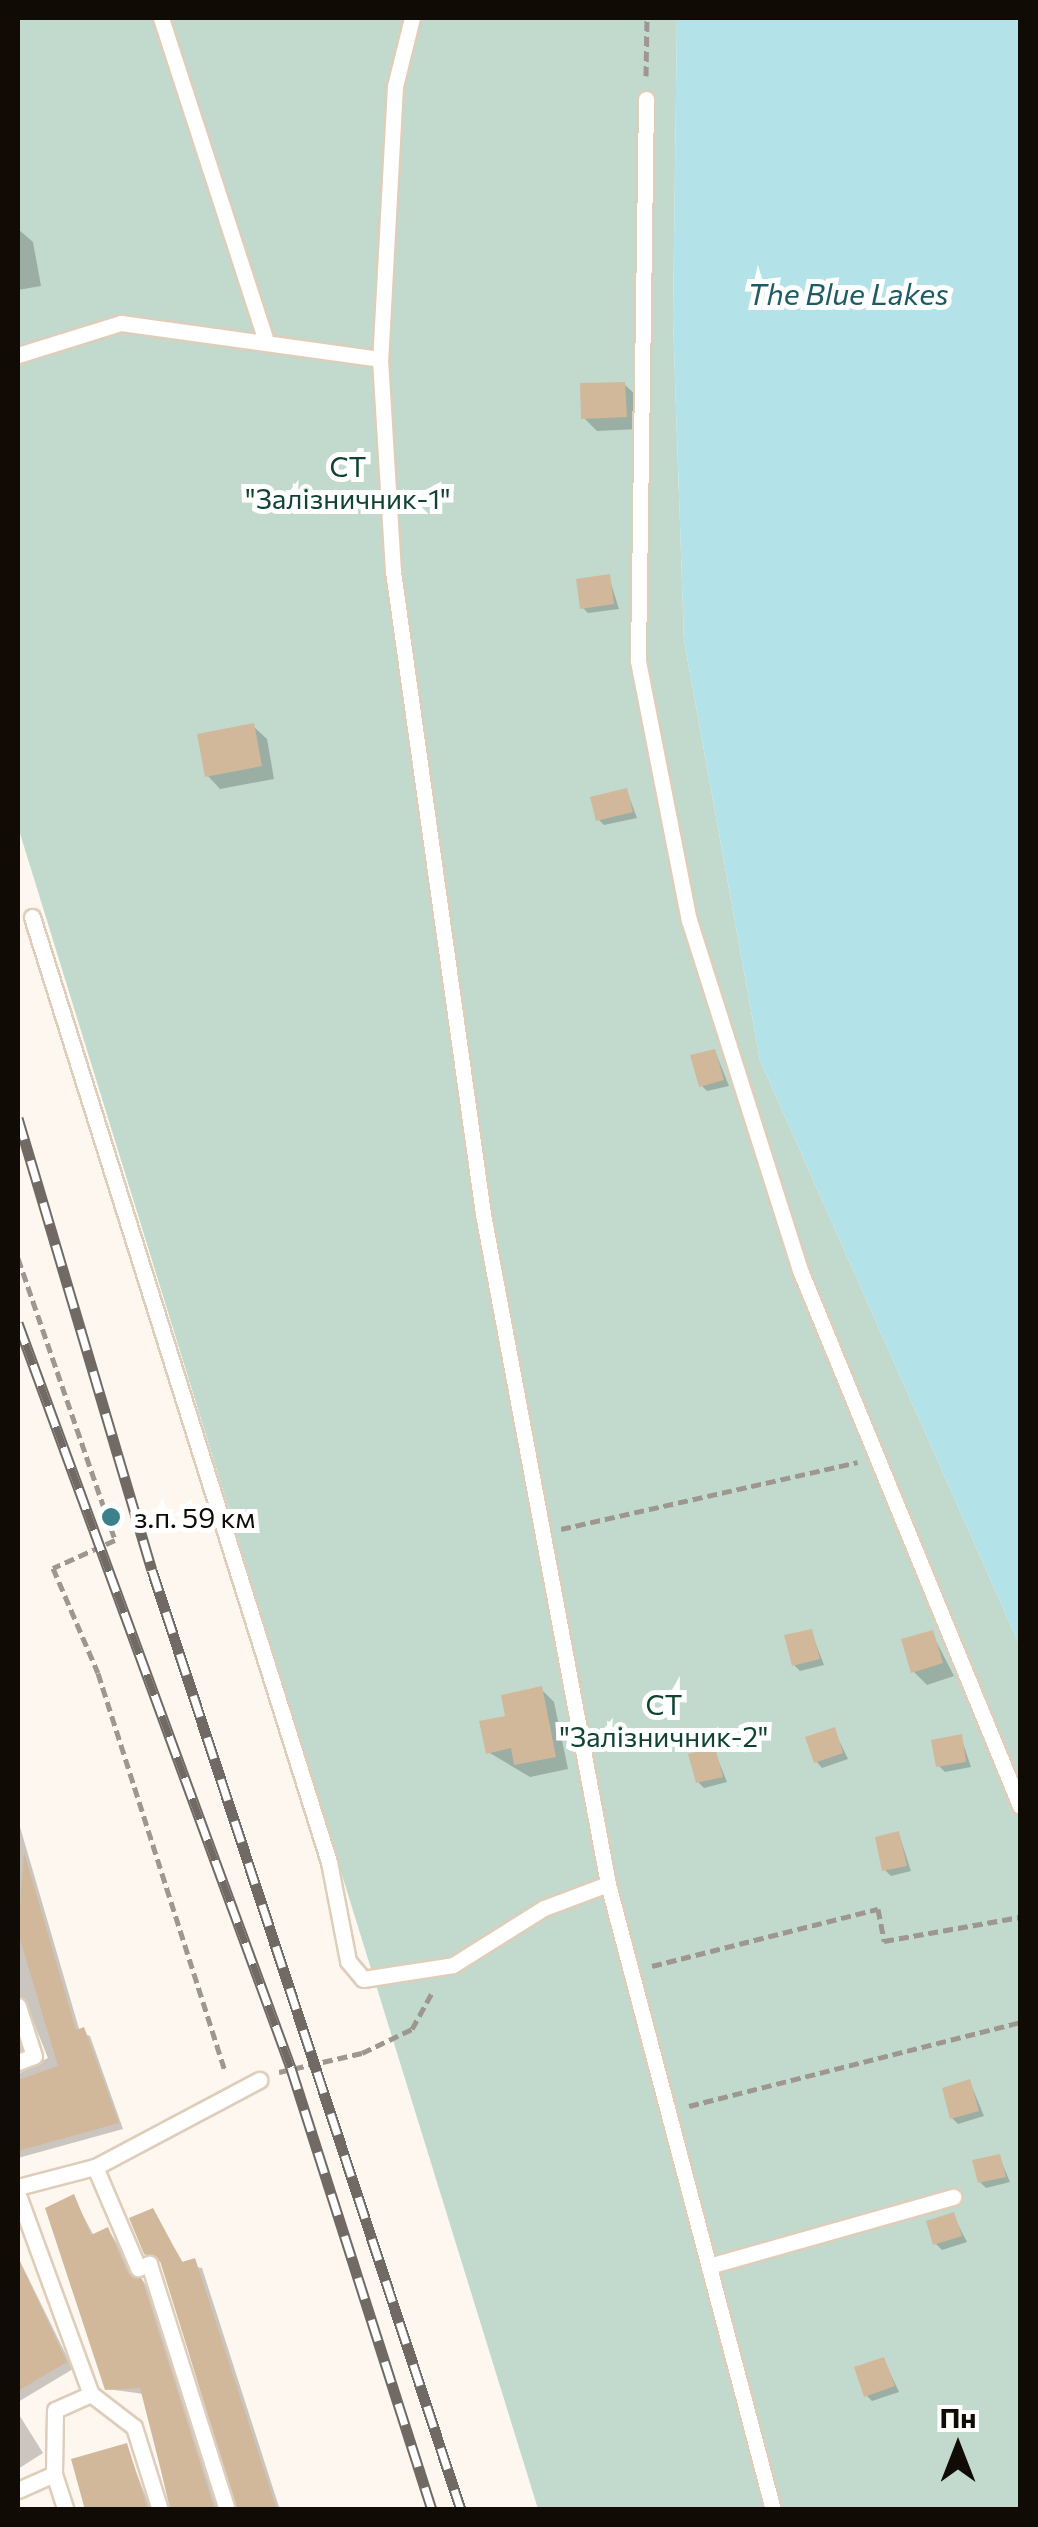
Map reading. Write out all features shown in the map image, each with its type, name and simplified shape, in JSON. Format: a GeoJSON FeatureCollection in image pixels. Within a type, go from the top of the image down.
{"type":"FeatureCollection","features":[{"type":"Feature","properties":{"kind":"lane"},"geometry":{"type":"LineString","coordinates":[[161,18],[265,338]]}},
{"type":"Feature","properties":{"kind":"lane"},"geometry":{"type":"LineString","coordinates":[[412,18],[395,86],[380,359],[394,571],[459,992],[483,1214],[548,1532],[608,1884],[773,2510]]}},
{"type":"Feature","properties":{"kind":"lane"},"geometry":{"type":"LineString","coordinates":[[646,99],[638,661],[688,920],[800,1270],[1020,1806]]}},
{"type":"Feature","properties":{"kind":"lane"},"geometry":{"type":"LineString","coordinates":[[18,355],[121,323],[265,338],[380,359]]}},
{"type":"Feature","properties":{"kind":"lane"},"geometry":{"type":"LineString","coordinates":[[32,917],[329,1862],[348,1961],[363,1978],[453,1965],[544,1908],[608,1884]]}},
{"type":"Feature","properties":{"kind":"lane"},"geometry":{"type":"LineString","coordinates":[[18,2006],[34,2056],[18,2062]]}},
{"type":"Feature","properties":{"kind":"lane"},"geometry":{"type":"LineString","coordinates":[[18,2187],[95,2167],[259,2080]]}},
{"type":"Feature","properties":{"kind":"lane"},"geometry":{"type":"LineString","coordinates":[[95,2167],[138,2268],[148,2264],[227,2510]]}},
{"type":"Feature","properties":{"kind":"lane"},"geometry":{"type":"LineString","coordinates":[[18,2195],[90,2394],[134,2427],[160,2510]]}},
{"type":"Feature","properties":{"kind":"lane"},"geometry":{"type":"LineString","coordinates":[[709,2266],[954,2197]]}},
{"type":"Feature","properties":{"kind":"lane"},"geometry":{"type":"LineString","coordinates":[[66,2510],[54,2474],[55,2410],[90,2394]]}},
{"type":"Feature","properties":{"kind":"lane"},"geometry":{"type":"LineString","coordinates":[[18,2490],[54,2474]]}},
{"type":"Feature","properties":{"kind":"path"},"geometry":{"type":"LineString","coordinates":[[646,99],[648,18]]}},
{"type":"Feature","properties":{"kind":"path"},"geometry":{"type":"LineString","coordinates":[[18,1258],[115,1540],[53,1568],[98,1673],[232,2093]]}},
{"type":"Feature","properties":{"kind":"path"},"geometry":{"type":"LineString","coordinates":[[548,1532],[876,1458]]}},
{"type":"Feature","properties":{"kind":"path"},"geometry":{"type":"LineString","coordinates":[[630,1971],[878,1909],[884,1941],[1020,1916]]}},
{"type":"Feature","properties":{"kind":"path"},"geometry":{"type":"LineString","coordinates":[[291,2068],[362,2053],[412,2029],[453,1965]]}},
{"type":"Feature","properties":{"kind":"path"},"geometry":{"type":"LineString","coordinates":[[667,2112],[1020,2022]]}},
{"type":"Feature","properties":{"kind":"green space","name":"СТ \"Залізничник-2\""},"geometry":{"type":"Polygon","coordinates":[[[18,18],[677,18],[673,320],[684,640],[760,1060],[1020,1646],[1020,2509],[538,2509],[18,827],[18,18]]]}},
{"type":"Feature","properties":{"kind":"water","name":"The Blue Lakes"},"geometry":{"type":"Polygon","coordinates":[[[677,18],[1020,18],[1020,1646],[760,1060],[684,640],[673,320],[677,18]]]}},
{"type":"Feature","properties":{"kind":"building"},"geometry":{"type":"Polygon","coordinates":[[[625,382],[627,417],[581,419],[580,383],[625,382]]]}},
{"type":"Feature","properties":{"kind":"building"},"geometry":{"type":"Polygon","coordinates":[[[610,574],[614,604],[580,609],[576,579],[610,574]]]}},
{"type":"Feature","properties":{"kind":"building"},"geometry":{"type":"Polygon","coordinates":[[[254,723],[262,766],[205,777],[197,734],[254,723]]]}},
{"type":"Feature","properties":{"kind":"building"},"geometry":{"type":"Polygon","coordinates":[[[627,788],[633,812],[596,821],[590,797],[627,788]]]}},
{"type":"Feature","properties":{"kind":"building"},"geometry":{"type":"Polygon","coordinates":[[[715,1049],[724,1080],[699,1087],[690,1055],[715,1049]]]}},
{"type":"Feature","properties":{"kind":"building"},"geometry":{"type":"Polygon","coordinates":[[[812,1629],[820,1659],[792,1666],[784,1635],[812,1629]]]}},
{"type":"Feature","properties":{"kind":"building"},"geometry":{"type":"Polygon","coordinates":[[[933,1630],[943,1663],[911,1673],[901,1639],[933,1630]]]}},
{"type":"Feature","properties":{"kind":"building"},"geometry":{"type":"Polygon","coordinates":[[[542,1686],[556,1757],[514,1765],[511,1748],[486,1754],[479,1721],[505,1716],[501,1695],[542,1686]]]}},
{"type":"Feature","properties":{"kind":"building"},"geometry":{"type":"Polygon","coordinates":[[[835,1727],[843,1753],[814,1763],[805,1737],[835,1727]]]}},
{"type":"Feature","properties":{"kind":"building"},"geometry":{"type":"Polygon","coordinates":[[[962,1734],[966,1762],[936,1767],[931,1740],[962,1734]]]}},
{"type":"Feature","properties":{"kind":"building"},"geometry":{"type":"Polygon","coordinates":[[[715,1747],[723,1777],[696,1783],[688,1754],[715,1747]]]}},
{"type":"Feature","properties":{"kind":"building"},"geometry":{"type":"Polygon","coordinates":[[[899,1831],[907,1866],[882,1871],[875,1837],[899,1831]]]}},
{"type":"Feature","properties":{"kind":"building"},"geometry":{"type":"Polygon","coordinates":[[[24,1852],[76,2030],[84,2027],[119,2123],[18,2151],[18,2080],[58,2066],[18,1933],[24,1852]]]}},
{"type":"Feature","properties":{"kind":"building"},"geometry":{"type":"Polygon","coordinates":[[[970,2079],[979,2111],[950,2119],[942,2088],[970,2079]]]}},
{"type":"Feature","properties":{"kind":"building"},"geometry":{"type":"Polygon","coordinates":[[[1000,2154],[1006,2177],[978,2183],[972,2160],[1000,2154]]]}},
{"type":"Feature","properties":{"kind":"building"},"geometry":{"type":"Polygon","coordinates":[[[74,2194],[91,2235],[108,2227],[128,2273],[142,2279],[215,2510],[171,2510],[140,2388],[105,2390],[45,2208],[74,2194]]]}},
{"type":"Feature","properties":{"kind":"building"},"geometry":{"type":"Polygon","coordinates":[[[153,2208],[182,2262],[195,2258],[277,2510],[238,2510],[160,2261],[144,2254],[129,2218],[153,2208]]]}},
{"type":"Feature","properties":{"kind":"building"},"geometry":{"type":"Polygon","coordinates":[[[954,2212],[962,2236],[933,2245],[926,2221],[954,2212]]]}},
{"type":"Feature","properties":{"kind":"building"},"geometry":{"type":"Polygon","coordinates":[[[18,2258],[67,2362],[18,2391],[18,2258]]]}},
{"type":"Feature","properties":{"kind":"building"},"geometry":{"type":"Polygon","coordinates":[[[884,2357],[895,2386],[864,2397],[854,2367],[884,2357]]]}},
{"type":"Feature","properties":{"kind":"building"},"geometry":{"type":"Polygon","coordinates":[[[127,2443],[148,2510],[85,2510],[71,2459],[127,2443]]]}},
{"type":"Feature","properties":{"kind":"railway"},"geometry":{"type":"LineString","coordinates":[[18,1118],[152,1570],[461,2510]]}},
{"type":"Feature","properties":{"kind":"railway"},"geometry":{"type":"LineString","coordinates":[[18,1323],[291,2068],[432,2510]]}},
{"type":"Feature","properties":{"kind":"place","name":"з.п. 59 км"},"geometry":{"type":"Point","coordinates":[111,1517]}},
{"type":"Feature","properties":{"kind":"park label","name":"СТ \"Залізничник-1\""},"geometry":{"type":"Point","coordinates":[348,482]}}]}
